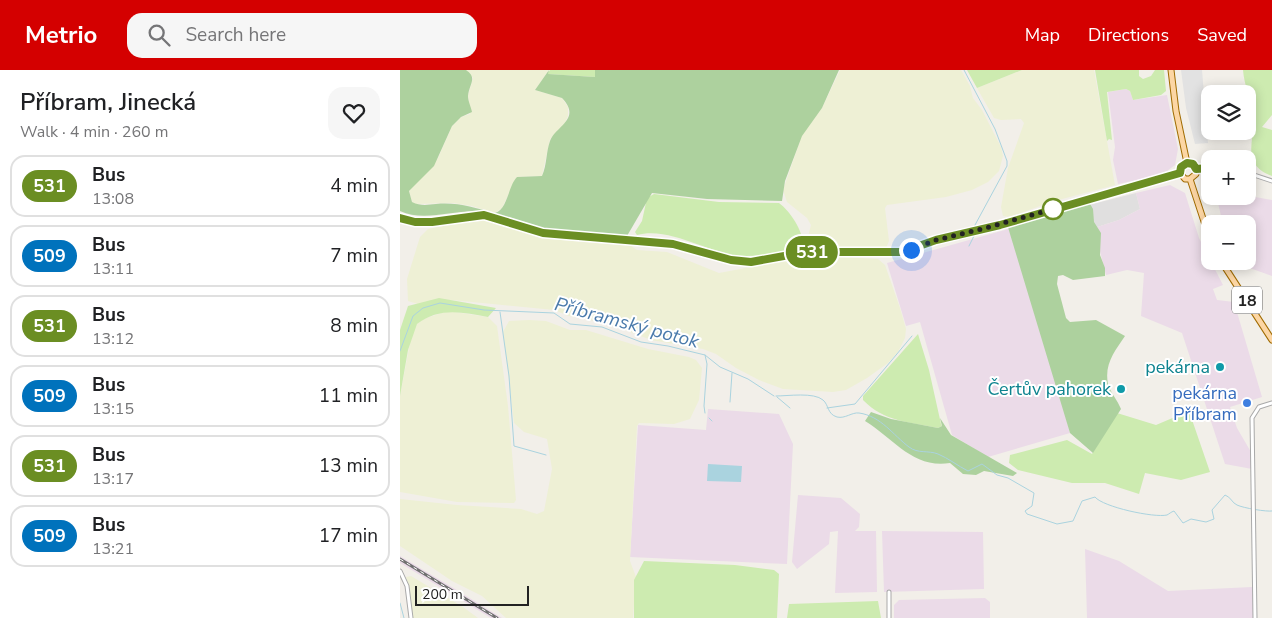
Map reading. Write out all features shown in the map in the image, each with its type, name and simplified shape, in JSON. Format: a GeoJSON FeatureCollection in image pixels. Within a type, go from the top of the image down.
{"type":"FeatureCollection","features":[{"type":"Feature","properties":{"kind":"main road"},"geometry":{"type":"LineString","coordinates":[[1171,70],[1176,111],[1187,163]]}},
{"type":"Feature","properties":{"kind":"main road"},"geometry":{"type":"LineString","coordinates":[[1187,163],[1193,164],[1196,169],[1196,174],[1190,179],[1185,179],[1180,173],[1181,167],[1187,163]]}},
{"type":"Feature","properties":{"kind":"main road"},"geometry":{"type":"LineString","coordinates":[[400,218],[415,222],[432,222],[484,215],[543,233],[673,244],[742,262],[762,261],[806,252],[888,254],[911,250],[936,240],[1000,225],[1180,173]]}},
{"type":"Feature","properties":{"kind":"main road"},"geometry":{"type":"LineString","coordinates":[[1190,179],[1202,215]]}},
{"type":"Feature","properties":{"kind":"main road","name":"18"},"geometry":{"type":"LineString","coordinates":[[1227,270],[1272,340]]}},
{"type":"Feature","properties":{"kind":"street"},"geometry":{"type":"LineString","coordinates":[[1196,169],[1201,169]]}},
{"type":"Feature","properties":{"kind":"street"},"geometry":{"type":"LineString","coordinates":[[1256,176],[1272,181]]}},
{"type":"Feature","properties":{"kind":"street"},"geometry":{"type":"LineString","coordinates":[[1255,618],[1252,418],[1259,407],[1272,403]]}},
{"type":"Feature","properties":{"kind":"street"},"geometry":{"type":"LineString","coordinates":[[400,571],[407,586],[411,618]]}},
{"type":"Feature","properties":{"kind":"street"},"geometry":{"type":"LineString","coordinates":[[888,592],[889,618]]}},
{"type":"Feature","properties":{"kind":"shaded area"},"geometry":{"type":"Polygon","coordinates":[[[1181,70],[1202,70],[1201,140],[1208,140],[1208,143],[1195,144],[1186,108],[1181,70]]]}},
{"type":"Feature","properties":{"kind":"shaded area"},"geometry":{"type":"Polygon","coordinates":[[[1126,89],[1130,91],[1133,100],[1167,95],[1178,149],[1175,165],[1167,171],[1151,177],[1118,184],[1113,160],[1115,147],[1108,92],[1126,89]]]}},
{"type":"Feature","properties":{"kind":"shaded area"},"geometry":{"type":"Polygon","coordinates":[[[1170,185],[1185,193],[1201,242],[1201,270],[1215,270],[1223,285],[1213,289],[1217,300],[1234,302],[1262,397],[1230,407],[1237,428],[1251,452],[1252,469],[1225,464],[1182,333],[1141,316],[1144,273],[1127,270],[1106,275],[1094,228],[1119,220],[1140,209],[1136,193],[1170,185]]]}},
{"type":"Feature","properties":{"kind":"shaded area"},"geometry":{"type":"Polygon","coordinates":[[[1136,193],[1140,209],[1119,220],[1094,228],[1089,205],[1136,193]]]}},
{"type":"Feature","properties":{"kind":"shaded area"},"geometry":{"type":"Polygon","coordinates":[[[1256,197],[1272,200],[1272,276],[1255,270],[1256,215],[1221,215],[1218,205],[1256,205],[1256,197]]]}},
{"type":"Feature","properties":{"kind":"shaded area"},"geometry":{"type":"Polygon","coordinates":[[[1012,228],[1043,330],[1070,433],[988,457],[952,435],[920,322],[906,326],[887,263],[1012,228]]]}},
{"type":"Feature","properties":{"kind":"shaded area"},"geometry":{"type":"Polygon","coordinates":[[[708,409],[779,414],[793,444],[787,564],[630,557],[638,425],[706,430],[708,409]]]}},
{"type":"Feature","properties":{"kind":"shaded area"},"geometry":{"type":"Polygon","coordinates":[[[798,495],[841,498],[860,514],[859,527],[855,531],[876,531],[877,592],[835,593],[838,531],[830,532],[829,544],[797,569],[792,562],[798,495]]]}},
{"type":"Feature","properties":{"kind":"shaded area"},"geometry":{"type":"Polygon","coordinates":[[[882,531],[983,532],[984,589],[884,592],[882,531]]]}},
{"type":"Feature","properties":{"kind":"shaded area"},"geometry":{"type":"Polygon","coordinates":[[[1085,549],[1119,561],[1168,591],[1252,587],[1256,618],[1087,618],[1085,549]]]}},
{"type":"Feature","properties":{"kind":"shaded area"},"geometry":{"type":"Polygon","coordinates":[[[400,556],[502,618],[491,618],[400,563],[400,556]]]}},
{"type":"Feature","properties":{"kind":"shaded area"},"geometry":{"type":"Polygon","coordinates":[[[985,598],[990,602],[990,618],[894,618],[894,605],[899,600],[985,598]]]}},
{"type":"Feature","properties":{"kind":"green space"},"geometry":{"type":"Polygon","coordinates":[[[400,70],[466,70],[472,76],[468,100],[472,112],[461,117],[452,126],[434,166],[409,191],[412,202],[424,205],[459,205],[495,213],[503,207],[517,177],[542,176],[550,141],[569,117],[567,105],[562,98],[535,90],[549,70],[548,74],[595,77],[595,70],[839,70],[822,108],[802,136],[785,181],[782,201],[707,199],[652,193],[627,236],[546,230],[484,212],[473,211],[420,216],[400,211],[400,70]]]}},
{"type":"Feature","properties":{"kind":"green space"},"geometry":{"type":"Polygon","coordinates":[[[466,70],[549,70],[535,90],[562,98],[568,107],[568,116],[564,125],[550,139],[542,176],[517,177],[502,208],[495,213],[453,203],[415,204],[412,202],[409,191],[438,158],[452,126],[461,117],[470,114],[468,95],[473,78],[466,70]]]}},
{"type":"Feature","properties":{"kind":"green space"},"geometry":{"type":"Polygon","coordinates":[[[550,70],[595,70],[595,77],[547,74],[550,70]]]}},
{"type":"Feature","properties":{"kind":"green space"},"geometry":{"type":"Polygon","coordinates":[[[840,70],[961,70],[970,86],[973,98],[982,110],[1001,147],[1003,156],[999,171],[988,182],[972,190],[946,197],[887,205],[885,208],[889,241],[886,248],[881,250],[811,250],[806,244],[811,225],[807,218],[787,202],[783,190],[802,135],[822,108],[840,70]]]}},
{"type":"Feature","properties":{"kind":"green space"},"geometry":{"type":"Polygon","coordinates":[[[967,70],[1022,70],[977,88],[967,70]]]}},
{"type":"Feature","properties":{"kind":"green space"},"geometry":{"type":"Polygon","coordinates":[[[1022,70],[1094,70],[1115,185],[1051,202],[1010,217],[1003,216],[1001,207],[1008,168],[1024,123],[1021,119],[1001,120],[994,118],[977,88],[1022,70]]]}},
{"type":"Feature","properties":{"kind":"green space"},"geometry":{"type":"Polygon","coordinates":[[[1095,70],[1139,70],[1139,76],[1143,79],[1151,76],[1155,70],[1164,70],[1166,91],[1161,95],[1133,100],[1130,91],[1126,89],[1107,92],[1112,140],[1109,139],[1107,141],[1095,70]]]}},
{"type":"Feature","properties":{"kind":"green space"},"geometry":{"type":"Polygon","coordinates":[[[1243,70],[1272,70],[1272,115],[1262,127],[1272,130],[1272,176],[1262,171],[1256,165],[1256,150],[1251,150],[1252,140],[1256,140],[1256,85],[1246,85],[1243,70]]]}},
{"type":"Feature","properties":{"kind":"green space"},"geometry":{"type":"Polygon","coordinates":[[[654,194],[719,202],[779,203],[796,223],[802,236],[803,249],[767,255],[733,255],[664,235],[651,233],[637,235],[635,232],[642,221],[647,198],[654,194]]]}},
{"type":"Feature","properties":{"kind":"green space"},"geometry":{"type":"Polygon","coordinates":[[[1089,202],[1093,209],[1094,222],[1101,233],[1100,255],[1105,268],[1105,276],[1073,280],[1063,275],[1058,276],[1057,284],[1066,318],[1070,322],[1096,320],[1125,336],[1111,358],[1107,377],[1109,386],[1121,409],[1093,453],[1070,433],[1007,224],[1089,202]]]}},
{"type":"Feature","properties":{"kind":"green space"},"geometry":{"type":"Polygon","coordinates":[[[479,219],[496,222],[540,238],[631,246],[637,250],[667,252],[719,273],[799,258],[808,261],[840,257],[878,259],[885,265],[900,308],[906,329],[905,338],[898,352],[888,363],[846,390],[833,392],[783,389],[759,380],[736,368],[716,354],[703,349],[651,340],[610,324],[569,316],[554,310],[452,300],[418,304],[408,301],[407,279],[420,237],[428,229],[479,219]]]}},
{"type":"Feature","properties":{"kind":"green space"},"geometry":{"type":"Polygon","coordinates":[[[439,298],[496,308],[488,317],[451,312],[434,315],[417,324],[408,350],[400,396],[400,330],[408,306],[439,298]]]}},
{"type":"Feature","properties":{"kind":"green space"},"geometry":{"type":"Polygon","coordinates":[[[448,311],[488,317],[497,326],[508,406],[516,500],[514,503],[457,502],[400,492],[400,396],[412,332],[423,319],[448,311]]]}},
{"type":"Feature","properties":{"kind":"green space"},"geometry":{"type":"Polygon","coordinates":[[[509,321],[546,321],[570,330],[586,330],[648,349],[689,357],[696,360],[702,368],[699,400],[690,419],[674,424],[639,423],[637,426],[630,561],[636,577],[633,618],[506,618],[482,596],[452,581],[400,546],[400,499],[521,509],[537,514],[544,511],[552,469],[547,439],[524,432],[514,423],[503,332],[509,321]]]}},
{"type":"Feature","properties":{"kind":"green space"},"geometry":{"type":"Polygon","coordinates":[[[918,334],[929,370],[942,426],[938,428],[889,417],[880,413],[863,400],[863,396],[918,334]]]}},
{"type":"Feature","properties":{"kind":"green space"},"geometry":{"type":"Polygon","coordinates":[[[1189,411],[1210,472],[1181,480],[1145,473],[1139,494],[1105,483],[1072,483],[1018,470],[1009,463],[1010,455],[1067,440],[1092,454],[1117,413],[1156,425],[1189,411]]]}},
{"type":"Feature","properties":{"kind":"green space"},"geometry":{"type":"Polygon","coordinates":[[[871,412],[891,419],[938,428],[942,426],[940,418],[951,435],[1017,473],[1013,476],[984,471],[976,475],[963,474],[950,463],[937,464],[914,457],[865,421],[871,412]]]}},
{"type":"Feature","properties":{"kind":"green space"},"geometry":{"type":"Polygon","coordinates":[[[644,561],[735,565],[774,570],[779,574],[777,618],[634,618],[634,580],[644,561]]]}},
{"type":"Feature","properties":{"kind":"green space"},"geometry":{"type":"Polygon","coordinates":[[[411,576],[478,618],[413,618],[406,577],[411,576]]]}},
{"type":"Feature","properties":{"kind":"green space"},"geometry":{"type":"Polygon","coordinates":[[[878,601],[881,618],[787,618],[789,604],[878,601]]]}},
{"type":"Feature","properties":{"kind":"water"},"geometry":{"type":"Polygon","coordinates":[[[708,464],[742,466],[741,482],[707,481],[708,464]]]}},
{"type":"Feature","properties":{"kind":"waterway"},"geometry":{"type":"LineString","coordinates":[[964,70],[995,129],[1007,161],[1007,166],[975,225],[975,229]]}},
{"type":"Feature","properties":{"kind":"waterway"},"geometry":{"type":"LineString","coordinates":[[969,246],[975,234]]}},
{"type":"Feature","properties":{"kind":"waterway","name":"Příbramský potok"},"geometry":{"type":"LineString","coordinates":[[400,351],[413,316],[423,308],[440,303],[484,310],[554,313],[570,324],[602,327],[641,342],[705,355],[720,367],[748,379],[774,396]]}},
{"type":"Feature","properties":{"kind":"waterway"},"geometry":{"type":"LineString","coordinates":[[500,312],[509,376],[514,446],[546,455]]}},
{"type":"Feature","properties":{"kind":"waterway"},"geometry":{"type":"LineString","coordinates":[[827,408],[855,404],[912,336]]}},
{"type":"Feature","properties":{"kind":"waterway"},"geometry":{"type":"LineString","coordinates":[[705,355],[707,364],[705,413]]}},
{"type":"Feature","properties":{"kind":"waterway"},"geometry":{"type":"LineString","coordinates":[[730,402],[732,373]]}},
{"type":"Feature","properties":{"kind":"waterway","name":"Příbramský potok"},"geometry":{"type":"LineString","coordinates":[[776,396],[814,396],[823,400],[834,416],[843,417],[859,413],[874,418],[912,449],[938,454],[968,471],[982,464],[997,475],[1008,478],[1034,493],[1032,506],[1025,511],[1027,514],[1057,524],[1073,521],[1082,501],[1095,497],[1118,508],[1151,515],[1167,515],[1174,511],[1183,523],[1191,519],[1206,522],[1214,519],[1212,510],[1225,495],[1240,506],[1272,511]]}},
{"type":"Feature","properties":{"kind":"waterway"},"geometry":{"type":"LineString","coordinates":[[777,397],[790,408]]}},
{"type":"Feature","properties":{"kind":"waterway"},"geometry":{"type":"LineString","coordinates":[[709,418],[712,421]]}},
{"type":"Feature","properties":{"kind":"waterway"},"geometry":{"type":"LineString","coordinates":[[400,603],[404,618]]}},
{"type":"Feature","properties":{"kind":"railway"},"geometry":{"type":"LineString","coordinates":[[400,559],[497,618]]}},
{"type":"Feature","properties":{"kind":"bus line","name":"531"},"geometry":{"type":"LineString","coordinates":[[400,218],[415,222],[432,222],[463,216],[484,215],[543,233],[673,244],[742,262],[762,261],[806,252],[888,254],[911,250],[936,240],[1000,225],[1180,173],[1183,164],[1193,164],[1196,169],[1201,169]]}},
{"type":"Feature","properties":{"kind":"place","name":"pekárna"},"geometry":{"type":"Point","coordinates":[1220,367]}},
{"type":"Feature","properties":{"kind":"place","name":"Čertův pahorek"},"geometry":{"type":"Point","coordinates":[1121,389]}},
{"type":"Feature","properties":{"kind":"place","name":"pekárna Příbram"},"geometry":{"type":"Point","coordinates":[1247,403]}},
{"type":"Feature","properties":{"kind":"route"},"geometry":{"type":"LineString","coordinates":[[911,250],[936,240],[1000,225],[1053,209]]}}]}
